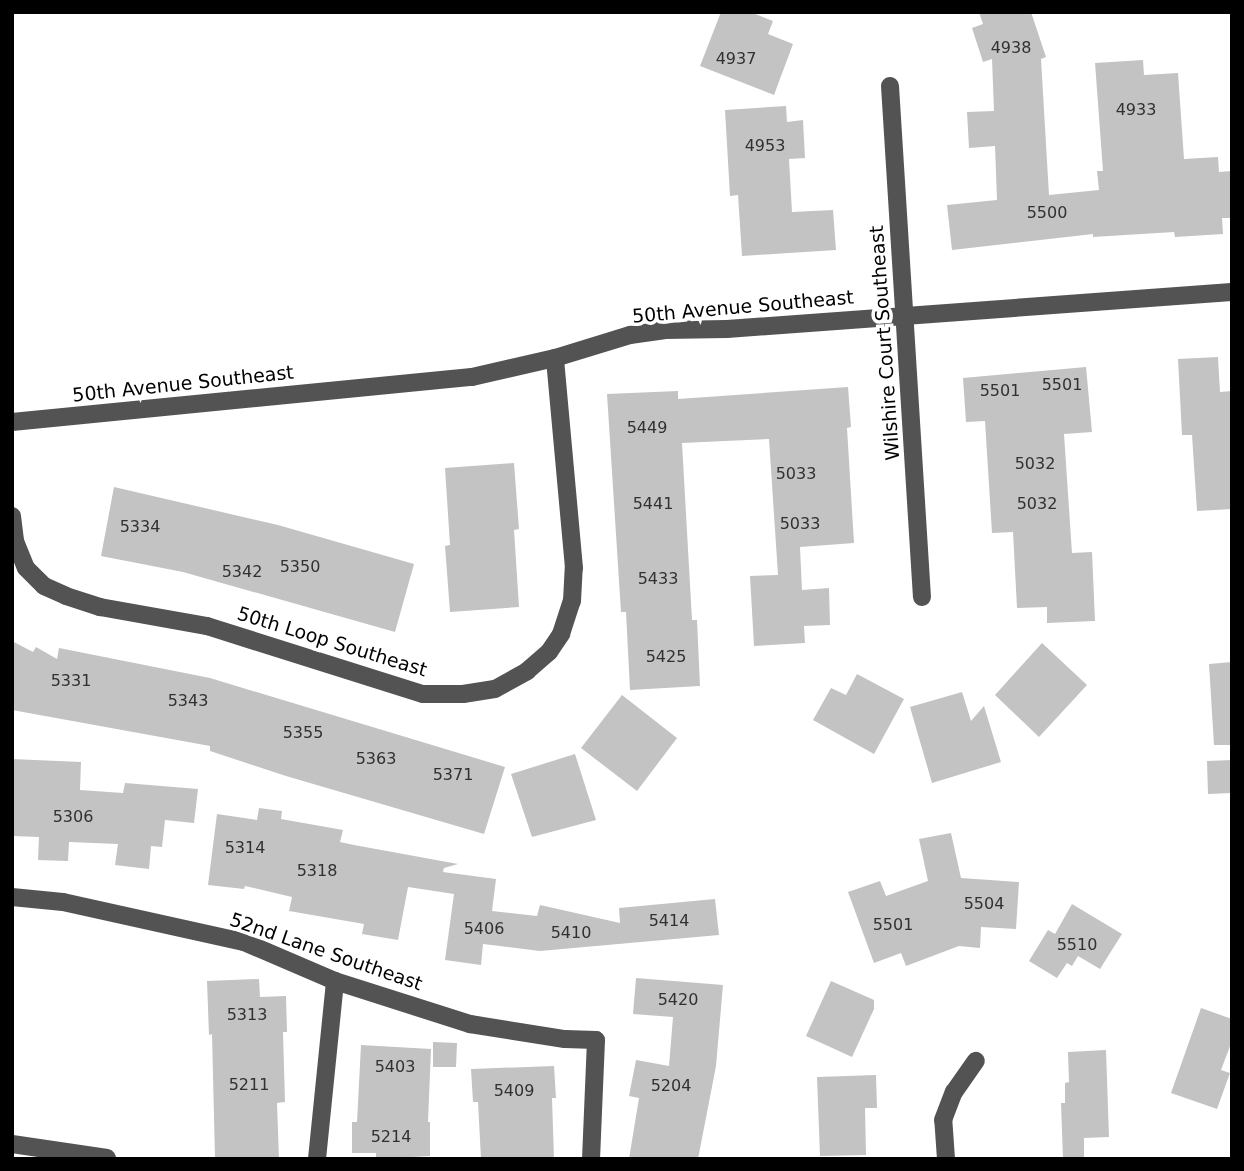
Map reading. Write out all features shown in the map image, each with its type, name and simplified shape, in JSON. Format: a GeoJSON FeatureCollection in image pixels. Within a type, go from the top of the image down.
{"type":"FeatureCollection","features":[{"type":"Feature","properties":{"kind":"street","name":"Wilshire Court Southeast"},"geometry":{"type":"LineString","coordinates":[[890,86],[922,597]]}},
{"type":"Feature","properties":{"kind":"street","name":"50th Avenue Southeast"},"geometry":{"type":"LineString","coordinates":[[12,422],[472,377],[555,358],[630,335],[664,330],[727,329],[1232,292]]}},
{"type":"Feature","properties":{"kind":"street","name":"50th Loop Southeast"},"geometry":{"type":"LineString","coordinates":[[12,516],[15,541],[26,568],[44,586],[66,596],[100,607],[207,626],[423,694],[463,694],[495,688],[527,671],[549,652],[561,634],[572,601],[574,568],[555,358]]}},
{"type":"Feature","properties":{"kind":"street","name":"52nd Lane Southeast"},"geometry":{"type":"LineString","coordinates":[[12,897],[63,902],[244,942],[335,981],[470,1024],[565,1039],[596,1040],[592,1157]]}},
{"type":"Feature","properties":{"kind":"street"},"geometry":{"type":"LineString","coordinates":[[317,1159],[335,981]]}},
{"type":"Feature","properties":{"kind":"street"},"geometry":{"type":"LineString","coordinates":[[946,1159],[943,1120],[954,1092],[976,1060]]}},
{"type":"Feature","properties":{"kind":"street"},"geometry":{"type":"LineString","coordinates":[[12,1144],[107,1158]]}},
{"type":"Feature","properties":{"kind":"building"},"geometry":{"type":"Polygon","coordinates":[[[721,12],[750,12],[773,21],[768,34],[793,44],[774,95],[700,66],[721,12]]]}},
{"type":"Feature","properties":{"kind":"building"},"geometry":{"type":"Polygon","coordinates":[[[979,12],[1031,12],[1046,57],[1041,59],[1049,195],[1099,190],[1097,171],[1103,171],[1095,63],[1143,60],[1144,75],[1178,73],[1184,159],[1218,157],[1219,172],[1232,171],[1232,218],[1222,218],[1223,234],[1175,237],[1174,232],[1093,237],[1093,234],[952,250],[947,205],[997,200],[995,146],[969,148],[967,112],[994,111],[992,59],[983,62],[972,28],[983,24],[979,12]]]}},
{"type":"Feature","properties":{"kind":"building"},"geometry":{"type":"Polygon","coordinates":[[[786,106],[787,122],[803,120],[805,158],[789,159],[792,212],[833,210],[836,250],[742,256],[738,195],[730,196],[725,110],[786,106]]]}},
{"type":"Feature","properties":{"kind":"building"},"geometry":{"type":"Polygon","coordinates":[[[1218,357],[1220,392],[1232,391],[1232,509],[1197,511],[1192,435],[1182,435],[1178,359],[1218,357]]]}},
{"type":"Feature","properties":{"kind":"building"},"geometry":{"type":"Polygon","coordinates":[[[1086,367],[1092,432],[1064,434],[1072,553],[1092,552],[1095,621],[1047,623],[1047,607],[1017,608],[1013,532],[992,533],[985,421],[966,422],[963,378],[1086,367]]]}},
{"type":"Feature","properties":{"kind":"building"},"geometry":{"type":"Polygon","coordinates":[[[848,387],[851,427],[847,428],[854,543],[800,547],[802,590],[829,588],[830,625],[804,626],[805,643],[754,646],[750,576],[778,575],[769,439],[682,443],[692,620],[697,620],[700,686],[630,690],[626,612],[621,612],[607,394],[678,391],[678,399],[848,387]]]}},
{"type":"Feature","properties":{"kind":"building"},"geometry":{"type":"Polygon","coordinates":[[[514,463],[519,529],[514,530],[519,607],[450,612],[445,546],[450,545],[445,468],[514,463]]]}},
{"type":"Feature","properties":{"kind":"building"},"geometry":{"type":"Polygon","coordinates":[[[114,487],[278,525],[414,564],[395,632],[183,572],[101,556],[114,487]]]}},
{"type":"Feature","properties":{"kind":"building"},"geometry":{"type":"Polygon","coordinates":[[[12,641],[33,652],[36,647],[57,659],[59,648],[210,678],[505,767],[484,834],[286,776],[210,751],[210,746],[12,710],[12,641]]]}},
{"type":"Feature","properties":{"kind":"building"},"geometry":{"type":"Polygon","coordinates":[[[1042,643],[1087,685],[1039,737],[995,695],[1042,643]]]}},
{"type":"Feature","properties":{"kind":"building"},"geometry":{"type":"Polygon","coordinates":[[[1232,662],[1232,745],[1214,745],[1209,664],[1232,662]]]}},
{"type":"Feature","properties":{"kind":"building"},"geometry":{"type":"Polygon","coordinates":[[[857,674],[904,699],[874,754],[813,720],[831,688],[846,695],[857,674]]]}},
{"type":"Feature","properties":{"kind":"building"},"geometry":{"type":"Polygon","coordinates":[[[962,692],[971,721],[984,706],[1001,762],[932,783],[910,707],[962,692]]]}},
{"type":"Feature","properties":{"kind":"building"},"geometry":{"type":"Polygon","coordinates":[[[622,695],[677,738],[637,791],[581,748],[622,695]]]}},
{"type":"Feature","properties":{"kind":"building"},"geometry":{"type":"Polygon","coordinates":[[[575,754],[596,820],[532,837],[511,774],[575,754]]]}},
{"type":"Feature","properties":{"kind":"building"},"geometry":{"type":"Polygon","coordinates":[[[12,759],[81,762],[80,790],[123,793],[125,783],[198,789],[194,823],[165,820],[162,847],[151,846],[149,869],[115,865],[118,844],[69,842],[68,861],[38,860],[39,837],[12,836],[12,759]]]}},
{"type":"Feature","properties":{"kind":"building"},"geometry":{"type":"Polygon","coordinates":[[[1232,760],[1232,793],[1208,794],[1207,761],[1232,760]]]}},
{"type":"Feature","properties":{"kind":"building"},"geometry":{"type":"Polygon","coordinates":[[[259,808],[282,811],[281,819],[343,830],[340,842],[458,864],[444,868],[443,872],[496,879],[492,911],[537,916],[540,905],[620,923],[619,908],[715,899],[719,935],[540,951],[483,944],[481,965],[445,960],[454,894],[408,887],[398,940],[362,934],[364,924],[289,911],[292,897],[245,886],[244,889],[208,885],[217,814],[257,820],[259,808]]]}},
{"type":"Feature","properties":{"kind":"building"},"geometry":{"type":"Polygon","coordinates":[[[951,833],[961,878],[1019,882],[1016,929],[981,927],[980,948],[959,946],[906,966],[901,953],[874,963],[848,892],[880,881],[886,896],[928,881],[919,839],[951,833]]]}},
{"type":"Feature","properties":{"kind":"building"},"geometry":{"type":"Polygon","coordinates":[[[1072,904],[1122,934],[1100,969],[1078,956],[1072,966],[1067,963],[1057,978],[1029,961],[1048,930],[1055,934],[1072,904]]]}},
{"type":"Feature","properties":{"kind":"building"},"geometry":{"type":"Polygon","coordinates":[[[636,978],[723,985],[716,1066],[698,1159],[629,1159],[639,1098],[629,1096],[636,1060],[669,1066],[673,1017],[633,1014],[636,978]]]}},
{"type":"Feature","properties":{"kind":"building"},"geometry":{"type":"Polygon","coordinates":[[[259,979],[260,997],[286,996],[287,1032],[283,1032],[285,1102],[277,1103],[279,1159],[215,1159],[212,1034],[209,1035],[207,981],[259,979]]]}},
{"type":"Feature","properties":{"kind":"building"},"geometry":{"type":"Polygon","coordinates":[[[831,981],[874,1000],[874,1009],[852,1057],[806,1036],[831,981]]]}},
{"type":"Feature","properties":{"kind":"building"},"geometry":{"type":"Polygon","coordinates":[[[1201,1008],[1232,1019],[1232,1041],[1221,1070],[1230,1073],[1217,1109],[1171,1093],[1201,1008]]]}},
{"type":"Feature","properties":{"kind":"building"},"geometry":{"type":"Polygon","coordinates":[[[433,1042],[457,1043],[456,1067],[433,1067],[433,1042]]]}},
{"type":"Feature","properties":{"kind":"building"},"geometry":{"type":"Polygon","coordinates":[[[361,1045],[431,1049],[428,1122],[430,1156],[376,1159],[376,1153],[352,1153],[352,1122],[357,1122],[361,1045]]]}},
{"type":"Feature","properties":{"kind":"building"},"geometry":{"type":"Polygon","coordinates":[[[1106,1050],[1109,1137],[1084,1138],[1084,1159],[1063,1159],[1061,1103],[1065,1103],[1065,1083],[1069,1082],[1068,1052],[1106,1050]]]}},
{"type":"Feature","properties":{"kind":"building"},"geometry":{"type":"Polygon","coordinates":[[[554,1066],[554,1159],[481,1159],[478,1102],[473,1102],[471,1069],[554,1066]]]}},
{"type":"Feature","properties":{"kind":"building"},"geometry":{"type":"Polygon","coordinates":[[[876,1075],[877,1108],[865,1108],[866,1155],[820,1156],[817,1077],[876,1075]]]}}]}
